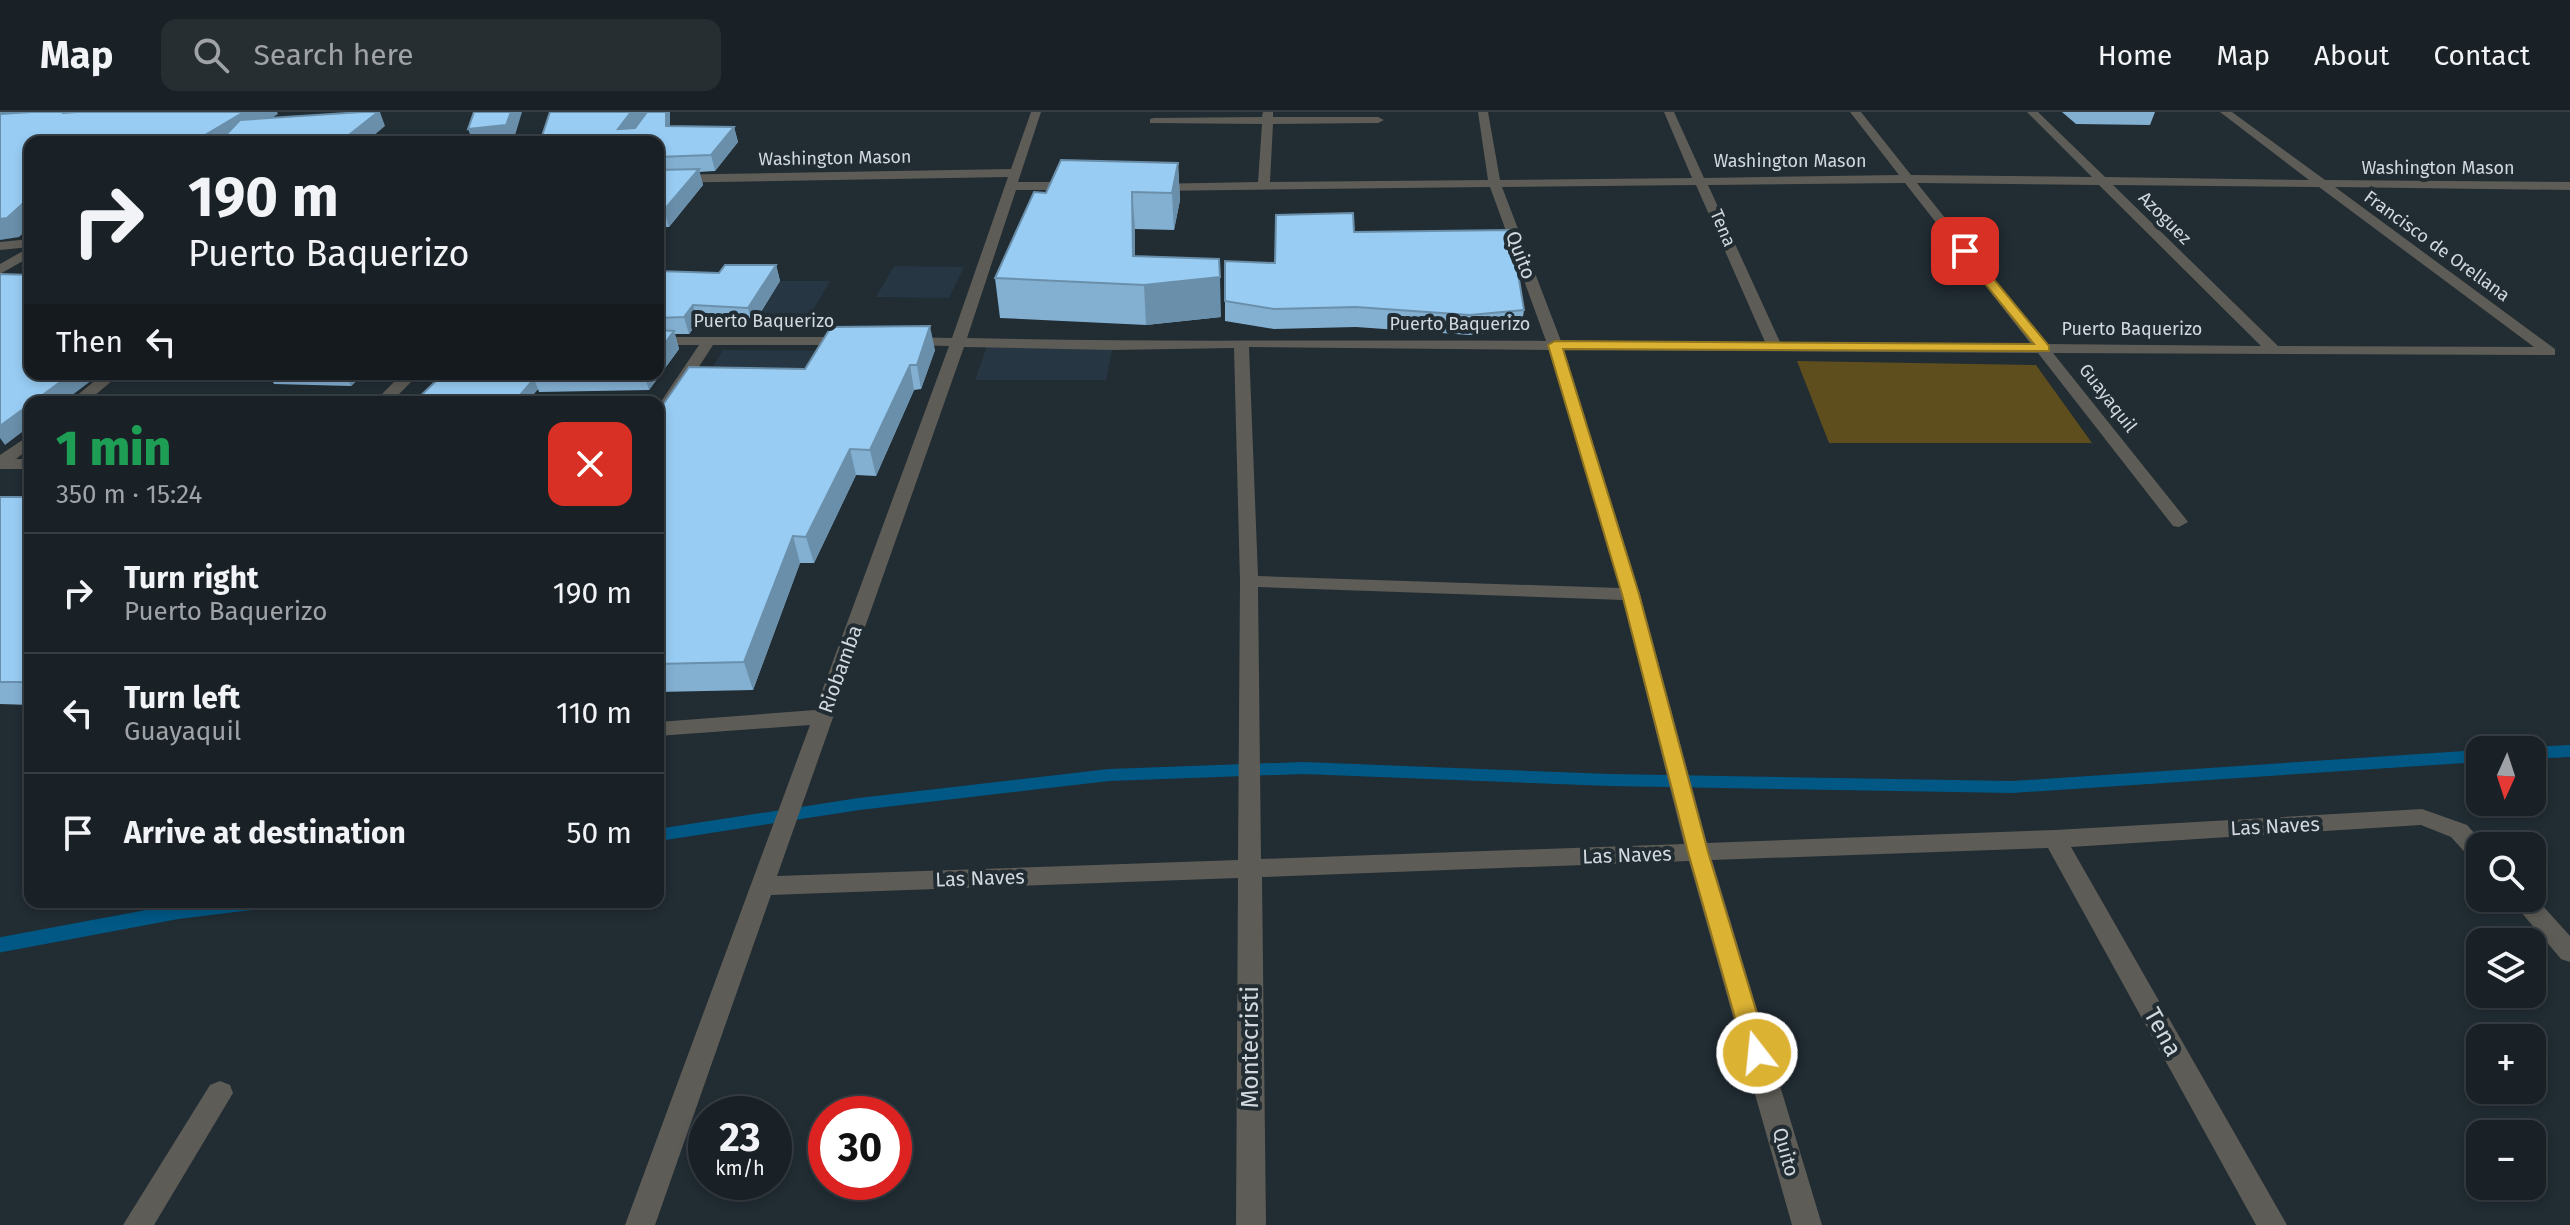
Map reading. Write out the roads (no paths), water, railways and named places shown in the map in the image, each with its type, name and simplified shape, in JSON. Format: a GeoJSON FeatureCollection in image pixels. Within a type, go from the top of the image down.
{"type":"FeatureCollection","features":[{"type":"Feature","properties":{"kind":"street","name":"Riobamba"},"geometry":{"type":"LineString","coordinates":[[640,1225],[958,342],[1036,112]]}},
{"type":"Feature","properties":{"kind":"street","name":"Quito"},"geometry":{"type":"LineString","coordinates":[[1483,112],[1494,182],[1555,345],[1631,594],[1698,852],[1807,1225]]}},
{"type":"Feature","properties":{"kind":"street","name":"Tena"},"geometry":{"type":"LineString","coordinates":[[1669,112],[1702,179],[1774,346]]}},
{"type":"Feature","properties":{"kind":"street","name":"Guayaquil"},"geometry":{"type":"LineString","coordinates":[[1855,112],[1905,179],[2045,348],[2179,522]]}},
{"type":"Feature","properties":{"kind":"street","name":"Azoguez"},"geometry":{"type":"LineString","coordinates":[[2032,112],[2273,349]]}},
{"type":"Feature","properties":{"kind":"street","name":"Francisco de Orellana"},"geometry":{"type":"LineString","coordinates":[[2225,112],[2550,352]]}},
{"type":"Feature","properties":{"kind":"street"},"geometry":{"type":"LineString","coordinates":[[1264,187],[1268,116]]}},
{"type":"Feature","properties":{"kind":"street"},"geometry":{"type":"LineString","coordinates":[[1154,121],[1268,116],[1378,120]]}},
{"type":"Feature","properties":{"kind":"street","name":"Washington Mason"},"geometry":{"type":"LineString","coordinates":[[664,179],[1012,179],[1090,186]]}},
{"type":"Feature","properties":{"kind":"street","name":"Washington Mason"},"geometry":{"type":"LineString","coordinates":[[1137,187],[1702,179],[2570,186]]}},
{"type":"Feature","properties":{"kind":"street"},"geometry":{"type":"LineString","coordinates":[[0,246],[24,244]]}},
{"type":"Feature","properties":{"kind":"street"},"geometry":{"type":"LineString","coordinates":[[0,270],[24,255]]}},
{"type":"Feature","properties":{"kind":"street","name":"Puerto Baquerizo"},"geometry":{"type":"LineString","coordinates":[[664,341],[865,341]]}},
{"type":"Feature","properties":{"kind":"street"},"geometry":{"type":"LineString","coordinates":[[664,409],[709,341]]}},
{"type":"Feature","properties":{"kind":"street","name":"Puerto Baquerizo"},"geometry":{"type":"LineString","coordinates":[[896,341],[1113,346],[1241,343],[2550,352]]}},
{"type":"Feature","properties":{"kind":"street"},"geometry":{"type":"LineString","coordinates":[[1241,343],[1249,581],[1631,594]]}},
{"type":"Feature","properties":{"kind":"street"},"geometry":{"type":"LineString","coordinates":[[84,396],[104,380]]}},
{"type":"Feature","properties":{"kind":"street"},"geometry":{"type":"LineString","coordinates":[[388,396],[405,380]]}},
{"type":"Feature","properties":{"kind":"street"},"geometry":{"type":"LineString","coordinates":[[0,464],[24,445]]}},
{"type":"Feature","properties":{"kind":"street"},"geometry":{"type":"LineString","coordinates":[[0,464],[24,464]]}},
{"type":"Feature","properties":{"kind":"street","name":"Montecristi"},"geometry":{"type":"LineString","coordinates":[[1249,581],[1251,1225]]}},
{"type":"Feature","properties":{"kind":"street"},"geometry":{"type":"LineString","coordinates":[[664,729],[823,717]]}},
{"type":"Feature","properties":{"kind":"street","name":"Las Naves"},"geometry":{"type":"LineString","coordinates":[[762,886],[2055,839],[2422,817],[2459,831],[2466,839]]}},
{"type":"Feature","properties":{"kind":"street","name":"Tena"},"geometry":{"type":"LineString","coordinates":[[2055,839],[2272,1225]]}},
{"type":"Feature","properties":{"kind":"street"},"geometry":{"type":"LineString","coordinates":[[2534,912],[2570,952]]}},
{"type":"Feature","properties":{"kind":"street"},"geometry":{"type":"LineString","coordinates":[[138,1225],[220,1093]]}},
{"type":"Feature","properties":{"kind":"waterway"},"geometry":{"type":"LineString","coordinates":[[2546,752],[2570,751]]}},
{"type":"Feature","properties":{"kind":"waterway"},"geometry":{"type":"LineString","coordinates":[[664,834],[859,804],[1109,775],[1303,768],[1610,780],[2012,787],[2466,757]]}},
{"type":"Feature","properties":{"kind":"waterway"},"geometry":{"type":"LineString","coordinates":[[0,945],[206,908]]}}]}
